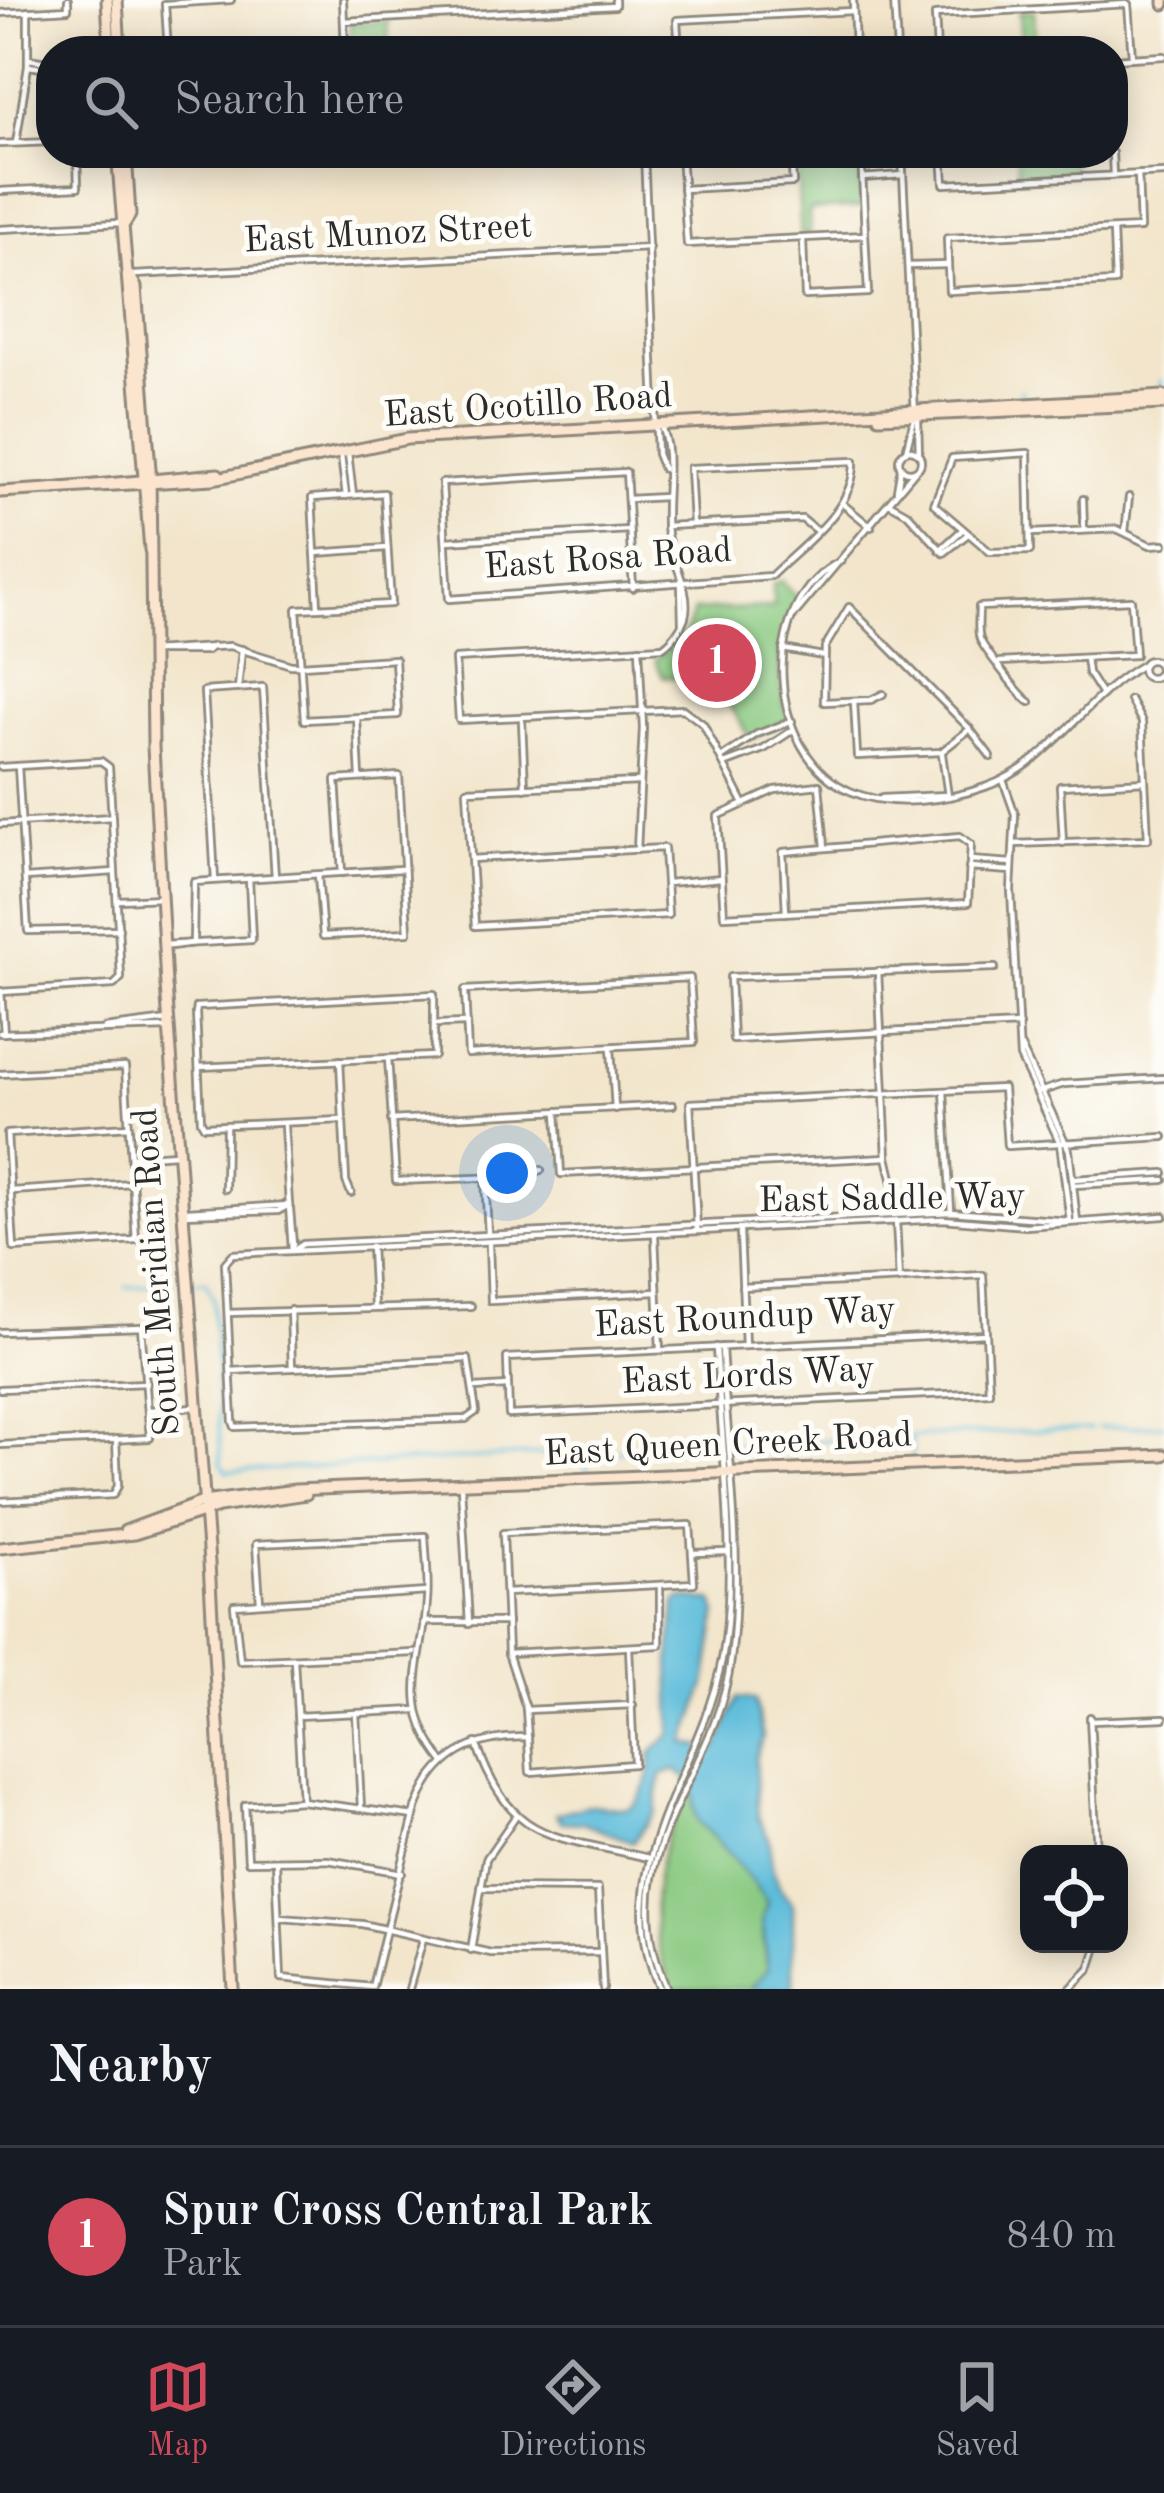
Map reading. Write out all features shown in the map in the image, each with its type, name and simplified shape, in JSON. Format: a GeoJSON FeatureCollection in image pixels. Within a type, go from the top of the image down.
{"type":"FeatureCollection","features":[{"type":"Feature","properties":{"kind":"main road"},"geometry":{"type":"LineString","coordinates":[[107,0],[109,36]]}},
{"type":"Feature","properties":{"kind":"main road"},"geometry":{"type":"LineString","coordinates":[[117,0],[120,36]]}},
{"type":"Feature","properties":{"kind":"main road","name":"South Meridian Road"},"geometry":{"type":"LineString","coordinates":[[119,168],[147,483],[168,1024],[233,1989]]}},
{"type":"Feature","properties":{"kind":"main road","name":"South Meridian Road"},"geometry":{"type":"LineString","coordinates":[[125,223],[130,215],[128,168]]}},
{"type":"Feature","properties":{"kind":"main road","name":"East Ocotillo Road"},"geometry":{"type":"LineString","coordinates":[[0,492],[218,474],[407,440],[1164,400]]}},
{"type":"Feature","properties":{"kind":"main road","name":"East Queen Creek Road"},"geometry":{"type":"LineString","coordinates":[[0,1548],[71,1543],[203,1506],[275,1492],[1160,1451]]}},
{"type":"Feature","properties":{"kind":"street"},"geometry":{"type":"LineString","coordinates":[[0,13],[68,9],[68,0]]}},
{"type":"Feature","properties":{"kind":"street"},"geometry":{"type":"LineString","coordinates":[[167,36],[166,4],[231,0]]}},
{"type":"Feature","properties":{"kind":"street"},"geometry":{"type":"LineString","coordinates":[[343,0],[344,36]]}},
{"type":"Feature","properties":{"kind":"street"},"geometry":{"type":"LineString","coordinates":[[853,0],[854,36]]}},
{"type":"Feature","properties":{"kind":"street"},"geometry":{"type":"LineString","coordinates":[[894,0],[896,36]]}},
{"type":"Feature","properties":{"kind":"street"},"geometry":{"type":"LineString","coordinates":[[959,0],[960,13]]}},
{"type":"Feature","properties":{"kind":"street"},"geometry":{"type":"LineString","coordinates":[[344,21],[615,3]]}},
{"type":"Feature","properties":{"kind":"street"},"geometry":{"type":"LineString","coordinates":[[936,36],[935,15],[1128,4],[1132,57]]}},
{"type":"Feature","properties":{"kind":"street"},"geometry":{"type":"LineString","coordinates":[[16,143],[29,63],[28,11]]}},
{"type":"Feature","properties":{"kind":"street"},"geometry":{"type":"LineString","coordinates":[[678,36],[677,20],[853,11]]}},
{"type":"Feature","properties":{"kind":"street"},"geometry":{"type":"LineString","coordinates":[[1128,57],[1164,56]]}},
{"type":"Feature","properties":{"kind":"street"},"geometry":{"type":"LineString","coordinates":[[29,63],[36,64]]}},
{"type":"Feature","properties":{"kind":"street"},"geometry":{"type":"LineString","coordinates":[[0,144],[36,142]]}},
{"type":"Feature","properties":{"kind":"street"},"geometry":{"type":"LineString","coordinates":[[0,190],[78,187],[77,168]]}},
{"type":"Feature","properties":{"kind":"street"},"geometry":{"type":"LineString","coordinates":[[645,168],[660,425],[657,454],[663,470],[666,526],[680,583],[682,623],[663,647],[455,659],[459,720],[642,710],[693,713],[743,802]]}},
{"type":"Feature","properties":{"kind":"street"},"geometry":{"type":"LineString","coordinates":[[682,168],[687,244],[865,235]]}},
{"type":"Feature","properties":{"kind":"street"},"geometry":{"type":"LineString","coordinates":[[683,189],[793,183],[792,168]]}},
{"type":"Feature","properties":{"kind":"street"},"geometry":{"type":"LineString","coordinates":[[803,238],[806,296],[868,292],[862,168]]}},
{"type":"Feature","properties":{"kind":"street"},"geometry":{"type":"LineString","coordinates":[[903,168],[920,455],[915,471],[872,528],[807,591],[794,615],[784,649],[782,684],[794,725],[836,783],[882,798],[948,796],[1003,780],[1048,750],[1102,695],[1142,665],[1161,662],[1161,673],[1125,679]]}},
{"type":"Feature","properties":{"kind":"street"},"geometry":{"type":"LineString","coordinates":[[943,168],[944,184],[1164,173]]}},
{"type":"Feature","properties":{"kind":"street"},"geometry":{"type":"LineString","coordinates":[[1113,168],[1113,175]]}},
{"type":"Feature","properties":{"kind":"street"},"geometry":{"type":"LineString","coordinates":[[1113,230],[1115,282],[949,291],[947,238],[1140,228],[1138,174]]}},
{"type":"Feature","properties":{"kind":"street"},"geometry":{"type":"LineString","coordinates":[[862,178],[903,176]]}},
{"type":"Feature","properties":{"kind":"street"},"geometry":{"type":"LineString","coordinates":[[0,230],[125,223]]}},
{"type":"Feature","properties":{"kind":"street","name":"East Munoz Street"},"geometry":{"type":"LineString","coordinates":[[130,275],[649,248]]}},
{"type":"Feature","properties":{"kind":"street"},"geometry":{"type":"LineString","coordinates":[[908,266],[948,265]]}},
{"type":"Feature","properties":{"kind":"street"},"geometry":{"type":"LineString","coordinates":[[897,490],[915,411]]}},
{"type":"Feature","properties":{"kind":"street"},"geometry":{"type":"LineString","coordinates":[[344,450],[349,495]]}},
{"type":"Feature","properties":{"kind":"street"},"geometry":{"type":"LineString","coordinates":[[906,451],[920,455]]}},
{"type":"Feature","properties":{"kind":"street"},"geometry":{"type":"LineString","coordinates":[[1028,453],[1031,549],[991,553],[966,532],[933,502],[950,459],[1028,453]]}},
{"type":"Feature","properties":{"kind":"street"},"geometry":{"type":"LineString","coordinates":[[666,526],[802,518],[817,531],[843,504],[854,480],[854,461],[690,468],[693,523]]}},
{"type":"Feature","properties":{"kind":"street"},"geometry":{"type":"LineString","coordinates":[[901,467],[915,471]]}},
{"type":"Feature","properties":{"kind":"street"},"geometry":{"type":"LineString","coordinates":[[629,530],[446,541],[442,483],[626,472],[633,588]]}},
{"type":"Feature","properties":{"kind":"street"},"geometry":{"type":"LineString","coordinates":[[153,651],[213,646],[301,665],[395,659],[398,716],[304,720],[301,665],[297,609],[318,608],[391,604],[384,493],[312,498],[318,608]]}},
{"type":"Feature","properties":{"kind":"street"},"geometry":{"type":"LineString","coordinates":[[628,499],[664,497]]}},
{"type":"Feature","properties":{"kind":"street"},"geometry":{"type":"LineString","coordinates":[[1125,532],[1129,497]]}},
{"type":"Feature","properties":{"kind":"street"},"geometry":{"type":"LineString","coordinates":[[1083,499],[1084,530]]}},
{"type":"Feature","properties":{"kind":"street"},"geometry":{"type":"LineString","coordinates":[[890,503],[940,550],[952,551],[966,532]]}},
{"type":"Feature","properties":{"kind":"street"},"geometry":{"type":"LineString","coordinates":[[843,504],[872,528]]}},
{"type":"Feature","properties":{"kind":"street","name":"East Rosa Road"},"geometry":{"type":"LineString","coordinates":[[446,541],[449,598],[771,576],[817,531]]}},
{"type":"Feature","properties":{"kind":"street"},"geometry":{"type":"LineString","coordinates":[[1032,533],[1125,532],[1150,545],[1164,544]]}},
{"type":"Feature","properties":{"kind":"street"},"geometry":{"type":"LineString","coordinates":[[315,553],[388,548]]}},
{"type":"Feature","properties":{"kind":"street"},"geometry":{"type":"LineString","coordinates":[[1000,662],[1135,655],[1130,600],[979,608],[980,639],[1000,662],[1016,694],[1030,702]]}},
{"type":"Feature","properties":{"kind":"street"},"geometry":{"type":"LineString","coordinates":[[883,694],[824,702],[823,656],[828,636],[849,608],[970,729],[991,757]]}},
{"type":"Feature","properties":{"kind":"street"},"geometry":{"type":"LineString","coordinates":[[637,850],[642,710],[638,648]]}},
{"type":"Feature","properties":{"kind":"street"},"geometry":{"type":"LineString","coordinates":[[784,649],[823,656]]}},
{"type":"Feature","properties":{"kind":"street"},"geometry":{"type":"LineString","coordinates":[[238,689],[242,650]]}},
{"type":"Feature","properties":{"kind":"street"},"geometry":{"type":"LineString","coordinates":[[1086,658],[1088,674],[1102,695]]}},
{"type":"Feature","properties":{"kind":"street"},"geometry":{"type":"LineString","coordinates":[[1142,665],[1145,676]]}},
{"type":"Feature","properties":{"kind":"street"},"geometry":{"type":"LineString","coordinates":[[215,880],[204,691],[263,687],[275,877]]}},
{"type":"Feature","properties":{"kind":"street"},"geometry":{"type":"LineString","coordinates":[[1014,844],[1148,839],[1142,722],[1130,700]]}},
{"type":"Feature","properties":{"kind":"street"},"geometry":{"type":"LineString","coordinates":[[854,701],[856,756],[941,752],[970,729]]}},
{"type":"Feature","properties":{"kind":"street"},"geometry":{"type":"LineString","coordinates":[[357,718],[360,778]]}},
{"type":"Feature","properties":{"kind":"street"},"geometry":{"type":"LineString","coordinates":[[522,720],[525,788]]}},
{"type":"Feature","properties":{"kind":"street"},"geometry":{"type":"LineString","coordinates":[[723,761],[765,733],[794,725]]}},
{"type":"Feature","properties":{"kind":"street"},"geometry":{"type":"LineString","coordinates":[[723,761],[770,744],[794,725]]}},
{"type":"Feature","properties":{"kind":"street"},"geometry":{"type":"LineString","coordinates":[[765,733],[770,744]]}},
{"type":"Feature","properties":{"kind":"street"},"geometry":{"type":"LineString","coordinates":[[753,740],[759,749]]}},
{"type":"Feature","properties":{"kind":"street"},"geometry":{"type":"LineString","coordinates":[[941,752],[948,796]]}},
{"type":"Feature","properties":{"kind":"street"},"geometry":{"type":"LineString","coordinates":[[0,767],[106,763],[119,983],[1,992],[2,1033],[168,1024]]}},
{"type":"Feature","properties":{"kind":"street"},"geometry":{"type":"LineString","coordinates":[[18,766],[28,931],[118,929]]}},
{"type":"Feature","properties":{"kind":"street"},"geometry":{"type":"LineString","coordinates":[[318,874],[323,936],[408,932],[399,776],[336,780],[342,873]]}},
{"type":"Feature","properties":{"kind":"street"},"geometry":{"type":"LineString","coordinates":[[1003,780],[1015,814],[1011,867],[1021,1047],[1063,1143],[1073,1221]]}},
{"type":"Feature","properties":{"kind":"street"},"geometry":{"type":"LineString","coordinates":[[1063,843],[1060,786],[1145,781]]}},
{"type":"Feature","properties":{"kind":"street"},"geometry":{"type":"LineString","coordinates":[[471,860],[664,848],[668,915],[475,926],[471,860],[467,790],[639,782]]}},
{"type":"Feature","properties":{"kind":"street"},"geometry":{"type":"LineString","coordinates":[[786,913],[783,852],[969,838],[968,903],[786,913],[724,916],[718,816],[776,790],[819,785],[825,847]]}},
{"type":"Feature","properties":{"kind":"street"},"geometry":{"type":"LineString","coordinates":[[0,824],[112,817]]}},
{"type":"Feature","properties":{"kind":"street"},"geometry":{"type":"LineString","coordinates":[[969,864],[1011,867]]}},
{"type":"Feature","properties":{"kind":"street"},"geometry":{"type":"LineString","coordinates":[[193,943],[191,885],[404,869]]}},
{"type":"Feature","properties":{"kind":"street"},"geometry":{"type":"LineString","coordinates":[[24,878],[115,872]]}},
{"type":"Feature","properties":{"kind":"street"},"geometry":{"type":"LineString","coordinates":[[666,883],[722,878]]}},
{"type":"Feature","properties":{"kind":"street"},"geometry":{"type":"LineString","coordinates":[[164,945],[252,940],[248,879]]}},
{"type":"Feature","properties":{"kind":"street"},"geometry":{"type":"LineString","coordinates":[[117,901],[161,898]]}},
{"type":"Feature","properties":{"kind":"street"},"geometry":{"type":"LineString","coordinates":[[995,968],[730,977],[733,1040],[1018,1025]]}},
{"type":"Feature","properties":{"kind":"street"},"geometry":{"type":"LineString","coordinates":[[878,971],[887,1157],[896,1200]]}},
{"type":"Feature","properties":{"kind":"street"},"geometry":{"type":"LineString","coordinates":[[690,979],[694,1042],[468,1054],[467,1023],[465,990],[690,979]]}},
{"type":"Feature","properties":{"kind":"street"},"geometry":{"type":"LineString","coordinates":[[199,1067],[434,1056],[435,998],[428,994],[202,1006],[196,1013],[201,1121],[204,1126],[343,1120]]}},
{"type":"Feature","properties":{"kind":"street"},"geometry":{"type":"LineString","coordinates":[[436,1024],[467,1023]]}},
{"type":"Feature","properties":{"kind":"street"},"geometry":{"type":"LineString","coordinates":[[611,1046],[615,1108]]}},
{"type":"Feature","properties":{"kind":"street"},"geometry":{"type":"LineString","coordinates":[[388,1058],[396,1180],[485,1178],[541,1170]]}},
{"type":"Feature","properties":{"kind":"street"},"geometry":{"type":"LineString","coordinates":[[340,1060],[346,1181],[351,1193]]}},
{"type":"Feature","properties":{"kind":"street"},"geometry":{"type":"LineString","coordinates":[[0,1074],[125,1067],[133,1184],[136,1240],[14,1247],[7,1134],[129,1126]]}},
{"type":"Feature","properties":{"kind":"street"},"geometry":{"type":"LineString","coordinates":[[1038,1092],[1064,1084],[1164,1078]]}},
{"type":"Feature","properties":{"kind":"street"},"geometry":{"type":"LineString","coordinates":[[697,1229],[690,1103],[1003,1088],[1007,1146],[1164,1137]]}},
{"type":"Feature","properties":{"kind":"street"},"geometry":{"type":"LineString","coordinates":[[944,1091],[951,1215]]}},
{"type":"Feature","properties":{"kind":"street"},"geometry":{"type":"LineString","coordinates":[[392,1120],[673,1105]]}},
{"type":"Feature","properties":{"kind":"street"},"geometry":{"type":"LineString","coordinates":[[557,1112],[561,1174],[887,1157]]}},
{"type":"Feature","properties":{"kind":"street"},"geometry":{"type":"LineString","coordinates":[[284,1124],[292,1251]]}},
{"type":"Feature","properties":{"kind":"street"},"geometry":{"type":"LineString","coordinates":[[225,1189],[226,1127]]}},
{"type":"Feature","properties":{"kind":"street"},"geometry":{"type":"LineString","coordinates":[[131,1157],[176,1154]]}},
{"type":"Feature","properties":{"kind":"street"},"geometry":{"type":"LineString","coordinates":[[1071,1182],[1164,1176]]}},
{"type":"Feature","properties":{"kind":"street"},"geometry":{"type":"LineString","coordinates":[[485,1178],[491,1301],[657,1292]]}},
{"type":"Feature","properties":{"kind":"street"},"geometry":{"type":"LineString","coordinates":[[10,1191],[133,1184]]}},
{"type":"Feature","properties":{"kind":"street"},"geometry":{"type":"LineString","coordinates":[[180,1213],[278,1211],[289,1205]]}},
{"type":"Feature","properties":{"kind":"street","name":"East Saddle Way"},"geometry":{"type":"LineString","coordinates":[[228,1313],[227,1256],[951,1215],[1073,1221],[1164,1216]]}},
{"type":"Feature","properties":{"kind":"street"},"geometry":{"type":"LineString","coordinates":[[895,1218],[899,1280]]}},
{"type":"Feature","properties":{"kind":"street"},"geometry":{"type":"LineString","coordinates":[[740,1227],[745,1346]]}},
{"type":"Feature","properties":{"kind":"street"},"geometry":{"type":"LineString","coordinates":[[654,1232],[660,1350]]}},
{"type":"Feature","properties":{"kind":"street"},"geometry":{"type":"LineString","coordinates":[[371,1245],[374,1306]]}},
{"type":"Feature","properties":{"kind":"street"},"geometry":{"type":"LineString","coordinates":[[742,1287],[983,1275],[986,1334]]}},
{"type":"Feature","properties":{"kind":"street"},"geometry":{"type":"LineString","coordinates":[[231,1371],[468,1359],[476,1412],[466,1418],[242,1429],[233,1422],[228,1313],[471,1306]]}},
{"type":"Feature","properties":{"kind":"street"},"geometry":{"type":"LineString","coordinates":[[290,1310],[292,1368]]}},
{"type":"Feature","properties":{"kind":"street"},"geometry":{"type":"LineString","coordinates":[[0,1332],[141,1327],[150,1438],[0,1445]]}},
{"type":"Feature","properties":{"kind":"street","name":"East Roundup Way"},"geometry":{"type":"LineString","coordinates":[[508,1387],[507,1358],[986,1334]]}},
{"type":"Feature","properties":{"kind":"street","name":"East Lords Way"},"geometry":{"type":"LineString","coordinates":[[508,1387],[509,1415],[989,1392],[986,1334]]}},
{"type":"Feature","properties":{"kind":"street"},"geometry":{"type":"LineString","coordinates":[[664,1989],[640,1918],[650,1859],[729,1671],[729,1552],[719,1347]]}},
{"type":"Feature","properties":{"kind":"street"},"geometry":{"type":"LineString","coordinates":[[0,1389],[147,1382]]}},
{"type":"Feature","properties":{"kind":"street"},"geometry":{"type":"LineString","coordinates":[[474,1388],[508,1387]]}},
{"type":"Feature","properties":{"kind":"street"},"geometry":{"type":"LineString","coordinates":[[148,1410],[195,1407]]}},
{"type":"Feature","properties":{"kind":"street"},"geometry":{"type":"LineString","coordinates":[[0,1501],[117,1493],[116,1439]]}},
{"type":"Feature","properties":{"kind":"street"},"geometry":{"type":"LineString","coordinates":[[461,1486],[469,1624]]}},
{"type":"Feature","properties":{"kind":"street"},"geometry":{"type":"LineString","coordinates":[[506,1593],[694,1583],[690,1525],[503,1533],[508,1653],[526,1710],[530,1772],[634,1764],[629,1647]]}},
{"type":"Feature","properties":{"kind":"street"},"geometry":{"type":"LineString","coordinates":[[260,1602],[256,1544],[425,1536],[427,1592],[417,1653],[417,1710],[425,1735],[444,1762]]}},
{"type":"Feature","properties":{"kind":"street"},"geometry":{"type":"LineString","coordinates":[[693,1553],[729,1552]]}},
{"type":"Feature","properties":{"kind":"street"},"geometry":{"type":"LineString","coordinates":[[508,1653],[660,1645],[660,1585]]}},
{"type":"Feature","properties":{"kind":"street"},"geometry":{"type":"LineString","coordinates":[[417,1653],[238,1659],[234,1605],[427,1592]]}},
{"type":"Feature","properties":{"kind":"street"},"geometry":{"type":"LineString","coordinates":[[424,1622],[507,1622]]}},
{"type":"Feature","properties":{"kind":"street"},"geometry":{"type":"LineString","coordinates":[[294,1659],[302,1801]]}},
{"type":"Feature","properties":{"kind":"street"},"geometry":{"type":"LineString","coordinates":[[526,1710],[633,1705]]}},
{"type":"Feature","properties":{"kind":"street"},"geometry":{"type":"LineString","coordinates":[[297,1716],[417,1710]]}},
{"type":"Feature","properties":{"kind":"street"},"geometry":{"type":"LineString","coordinates":[[356,1713],[361,1807]]}},
{"type":"Feature","properties":{"kind":"street"},"geometry":{"type":"LineString","coordinates":[[1096,1845],[1090,1719],[1164,1718]]}},
{"type":"Feature","properties":{"kind":"street"},"geometry":{"type":"LineString","coordinates":[[276,1861],[281,1978],[372,1987],[414,1816],[429,1780],[444,1762],[476,1742],[528,1737]]}},
{"type":"Feature","properties":{"kind":"street"},"geometry":{"type":"LineString","coordinates":[[476,1742],[494,1790],[515,1817],[546,1833],[650,1859]]}},
{"type":"Feature","properties":{"kind":"street"},"geometry":{"type":"LineString","coordinates":[[402,1873],[328,1860],[248,1861],[244,1805],[302,1801],[414,1816]]}},
{"type":"Feature","properties":{"kind":"street"},"geometry":{"type":"LineString","coordinates":[[471,1950],[489,1850],[515,1817]]}},
{"type":"Feature","properties":{"kind":"street"},"geometry":{"type":"LineString","coordinates":[[481,1888],[598,1889],[603,1989]]}},
{"type":"Feature","properties":{"kind":"street"},"geometry":{"type":"LineString","coordinates":[[279,1918],[387,1929],[471,1950],[601,1952]]}},
{"type":"Feature","properties":{"kind":"street"},"geometry":{"type":"LineString","coordinates":[[409,1989],[423,1939]]}},
{"type":"Feature","properties":{"kind":"street"},"geometry":{"type":"LineString","coordinates":[[1070,1989],[1090,1969],[1095,1953]]}},
{"type":"Feature","properties":{"kind":"green space"},"geometry":{"type":"Polygon","coordinates":[[[1034,11],[1035,36],[1021,36],[1019,12],[1034,11]]]}},
{"type":"Feature","properties":{"kind":"green space"},"geometry":{"type":"Polygon","coordinates":[[[388,21],[388,36],[350,36],[350,24],[388,21]]]}},
{"type":"Feature","properties":{"kind":"green space"},"geometry":{"type":"Polygon","coordinates":[[[797,168],[860,168],[861,207],[809,210],[810,235],[801,235],[797,168]]]}},
{"type":"Feature","properties":{"kind":"green space"},"geometry":{"type":"Polygon","coordinates":[[[1018,168],[1073,168],[1073,174],[1018,177],[1018,168]]]}},
{"type":"Feature","properties":{"kind":"green space"},"geometry":{"type":"Polygon","coordinates":[[[782,581],[799,599],[780,658],[789,719],[750,740],[717,693],[694,681],[663,677],[655,660],[684,635],[694,611],[774,607],[773,584],[782,581]]]}},
{"type":"Feature","properties":{"kind":"green space"},"geometry":{"type":"Polygon","coordinates":[[[691,1780],[697,1787],[699,1823],[768,1903],[763,1933],[768,1969],[750,1989],[672,1989],[662,1961],[654,1908],[656,1883],[669,1832],[691,1780]]]}},
{"type":"Feature","properties":{"kind":"water"},"geometry":{"type":"Polygon","coordinates":[[[682,1598],[713,1601],[717,1614],[706,1685],[685,1743],[717,1749],[738,1698],[755,1700],[763,1737],[755,1759],[758,1817],[770,1841],[771,1864],[780,1888],[793,1905],[793,1989],[750,1989],[768,1969],[762,1919],[767,1903],[699,1823],[694,1789],[685,1777],[675,1770],[661,1775],[655,1812],[633,1842],[582,1823],[562,1822],[556,1814],[590,1805],[628,1809],[643,1792],[651,1754],[672,1733],[670,1659],[676,1602],[682,1598]]]}},
{"type":"Feature","properties":{"kind":"waterway"},"geometry":{"type":"LineString","coordinates":[[1161,392],[1162,380]]}},
{"type":"Feature","properties":{"kind":"waterway"},"geometry":{"type":"LineString","coordinates":[[1021,390],[1021,396]]}},
{"type":"Feature","properties":{"kind":"waterway"},"geometry":{"type":"LineString","coordinates":[[190,1283],[206,1282],[213,1299],[221,1463],[227,1472],[712,1445]]}},
{"type":"Feature","properties":{"kind":"waterway"},"geometry":{"type":"LineString","coordinates":[[126,1287],[174,1284]]}},
{"type":"Feature","properties":{"kind":"waterway"},"geometry":{"type":"LineString","coordinates":[[1098,1428],[1164,1425]]}},
{"type":"Feature","properties":{"kind":"waterway"},"geometry":{"type":"LineString","coordinates":[[735,1444],[1091,1429]]}},
{"type":"Feature","properties":{"kind":"waterway"},"geometry":{"type":"LineString","coordinates":[[912,1440],[912,1456]]}},
{"type":"Feature","properties":{"kind":"waterway"},"geometry":{"type":"LineString","coordinates":[[586,1457],[587,1473]]}},
{"type":"Feature","properties":{"kind":"place","name":"Spur Cross Central Park"},"geometry":{"type":"Point","coordinates":[717,663]}}]}
